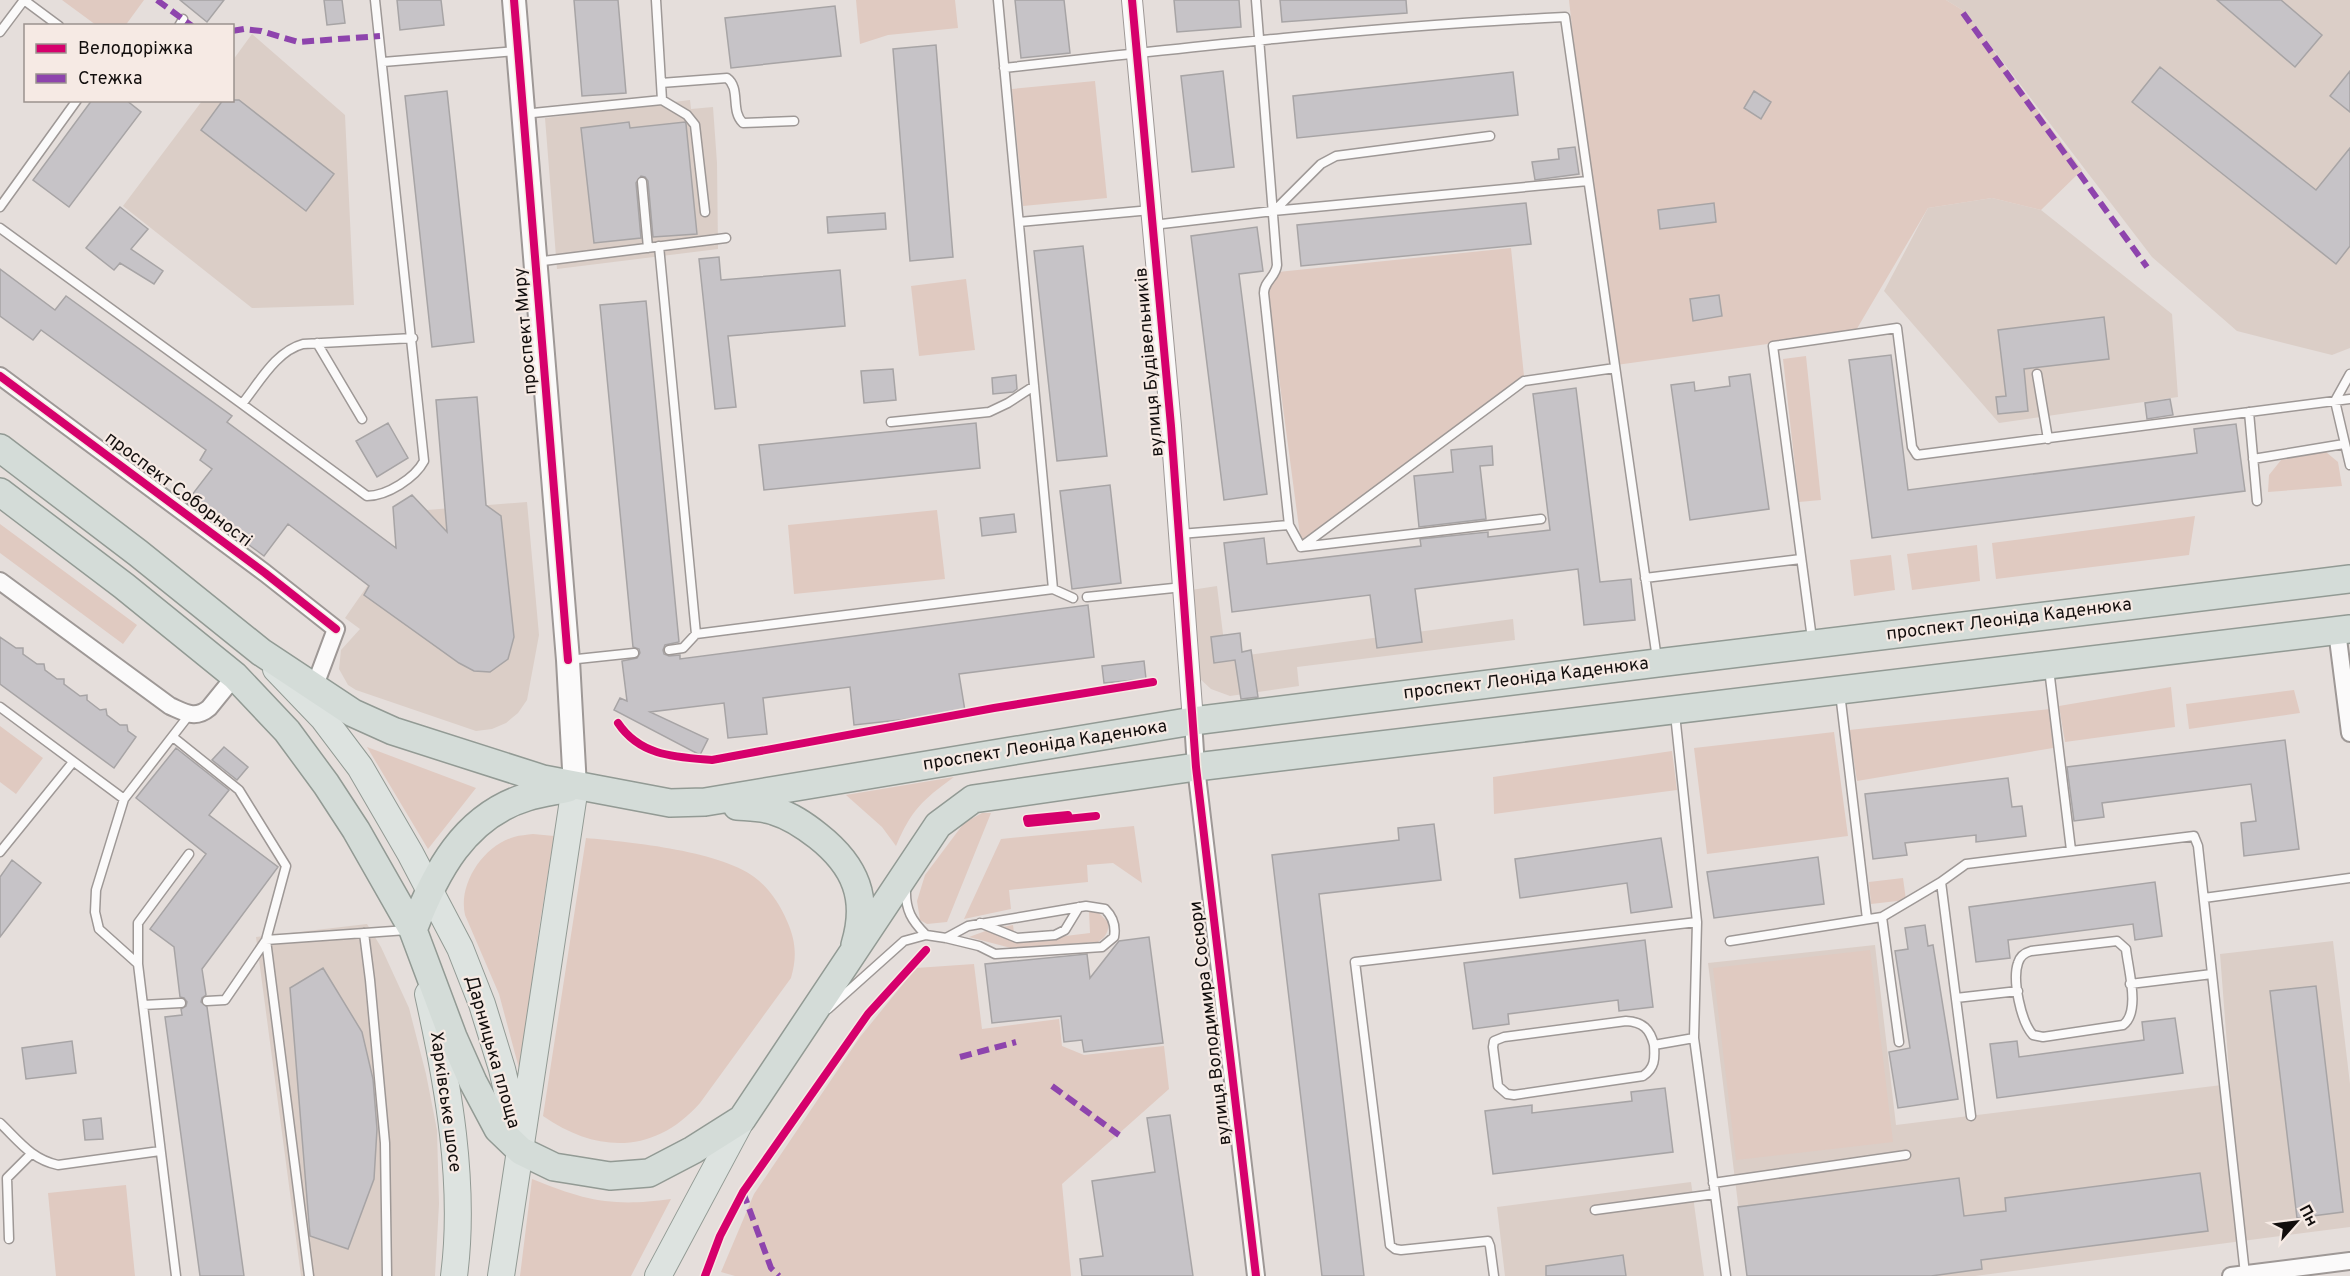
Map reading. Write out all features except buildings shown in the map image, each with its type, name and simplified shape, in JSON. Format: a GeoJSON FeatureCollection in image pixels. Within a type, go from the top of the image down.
{"type":"FeatureCollection","features":[{"type":"Feature","properties":{"kind":"highway"},"geometry":{"type":"LineString","coordinates":[[0,447],[138,553],[261,652],[353,713],[393,731],[575,787],[670,803],[705,802],[772,810],[799,822],[829,845],[847,864],[856,883],[861,903],[859,930],[852,955]]}},
{"type":"Feature","properties":{"kind":"highway"},"geometry":{"type":"LineString","coordinates":[[0,492],[124,586],[235,676],[287,731],[356,830],[413,930]]}},
{"type":"Feature","properties":{"kind":"highway","name":"проспект Леоніда Каденюка"},"geometry":{"type":"LineString","coordinates":[[705,802],[1193,722],[2350,579]]}},
{"type":"Feature","properties":{"kind":"highway"},"geometry":{"type":"LineString","coordinates":[[852,955],[938,825],[973,799],[1196,766],[2343,630]]}},
{"type":"Feature","properties":{"kind":"highway"},"geometry":{"type":"LineString","coordinates":[[413,930],[428,889],[455,847],[478,824],[502,808],[526,797],[575,787]]}},
{"type":"Feature","properties":{"kind":"highway","name":"Дарницька площа"},"geometry":{"type":"LineString","coordinates":[[413,930],[453,1037],[473,1082],[498,1129],[521,1152],[554,1167],[610,1176],[649,1173],[693,1150],[742,1119],[852,955]]}},
{"type":"Feature","properties":{"kind":"main road","name":"проспект Миру"},"geometry":{"type":"LineString","coordinates":[[514,0],[568,660],[575,787]]}},
{"type":"Feature","properties":{"kind":"main road"},"geometry":{"type":"LineString","coordinates":[[261,652],[323,718],[360,767],[410,853],[428,889]]}},
{"type":"Feature","properties":{"kind":"main road"},"geometry":{"type":"LineString","coordinates":[[501,1276],[575,787]]}},
{"type":"Feature","properties":{"kind":"main road","name":"Дарницька площа"},"geometry":{"type":"LineString","coordinates":[[428,889],[460,948],[482,1004],[501,1069],[521,1152]]}},
{"type":"Feature","properties":{"kind":"main road","name":"Харківське шосе"},"geometry":{"type":"LineString","coordinates":[[413,930],[440,1049],[451,1123],[456,1168],[457,1218],[454,1276]]}},
{"type":"Feature","properties":{"kind":"main road","name":"Дарницька площа"},"geometry":{"type":"LineString","coordinates":[[658,1276],[742,1119]]}},
{"type":"Feature","properties":{"kind":"street","name":"вулиця Будівельників"},"geometry":{"type":"LineString","coordinates":[[1132,0],[1180,534],[1193,722]]}},
{"type":"Feature","properties":{"kind":"street","name":"проспект Соборності"},"geometry":{"type":"LineString","coordinates":[[0,376],[265,573],[336,629],[314,688]]}},
{"type":"Feature","properties":{"kind":"street"},"geometry":{"type":"LineString","coordinates":[[0,581],[170,706],[189,715],[204,712],[209,708],[235,676]]}},
{"type":"Feature","properties":{"kind":"street"},"geometry":{"type":"LineString","coordinates":[[2343,630],[2350,733]]}},
{"type":"Feature","properties":{"kind":"street","name":"вулиця Володимира Сосюри"},"geometry":{"type":"LineString","coordinates":[[1193,722],[1196,766],[1256,1276]]}},
{"type":"Feature","properties":{"kind":"street"},"geometry":{"type":"LineString","coordinates":[[2238,1275],[2350,1261]]}},
{"type":"Feature","properties":{"kind":"lane"},"geometry":{"type":"LineString","coordinates":[[0,32],[24,0],[56,24]]}},
{"type":"Feature","properties":{"kind":"lane"},"geometry":{"type":"LineString","coordinates":[[0,228],[360,492],[368,496],[375,496],[415,474],[424,460],[375,0]]}},
{"type":"Feature","properties":{"kind":"lane"},"geometry":{"type":"LineString","coordinates":[[656,0],[662,100]]}},
{"type":"Feature","properties":{"kind":"lane"},"geometry":{"type":"LineString","coordinates":[[998,0],[1053,589]]}},
{"type":"Feature","properties":{"kind":"lane"},"geometry":{"type":"LineString","coordinates":[[1256,0],[1277,269],[1265,285],[1264,293],[1290,525],[1301,547]]}},
{"type":"Feature","properties":{"kind":"lane"},"geometry":{"type":"LineString","coordinates":[[1004,68],[1260,41],[1491,21],[1565,17],[1657,663]]}},
{"type":"Feature","properties":{"kind":"lane"},"geometry":{"type":"LineString","coordinates":[[382,62],[518,51]]}},
{"type":"Feature","properties":{"kind":"lane"},"geometry":{"type":"LineString","coordinates":[[661,83],[728,78],[734,87],[736,112],[743,123],[794,121]]}},
{"type":"Feature","properties":{"kind":"lane"},"geometry":{"type":"LineString","coordinates":[[522,114],[662,100],[687,115],[695,125],[705,212]]}},
{"type":"Feature","properties":{"kind":"lane"},"geometry":{"type":"LineString","coordinates":[[0,207],[76,102]]}},
{"type":"Feature","properties":{"kind":"lane"},"geometry":{"type":"LineString","coordinates":[[1273,211],[1322,164],[1336,156],[1490,136]]}},
{"type":"Feature","properties":{"kind":"lane"},"geometry":{"type":"LineString","coordinates":[[1019,222],[1273,211],[1588,181]]}},
{"type":"Feature","properties":{"kind":"lane"},"geometry":{"type":"LineString","coordinates":[[642,182],[648,248]]}},
{"type":"Feature","properties":{"kind":"lane"},"geometry":{"type":"LineString","coordinates":[[535,262],[726,238]]}},
{"type":"Feature","properties":{"kind":"lane"},"geometry":{"type":"LineString","coordinates":[[659,246],[696,634]]}},
{"type":"Feature","properties":{"kind":"lane"},"geometry":{"type":"LineString","coordinates":[[1813,644],[1773,346],[1897,328],[1912,447],[1917,455],[2350,399]]}},
{"type":"Feature","properties":{"kind":"lane"},"geometry":{"type":"LineString","coordinates":[[242,404],[287,350],[303,344],[412,338]]}},
{"type":"Feature","properties":{"kind":"lane"},"geometry":{"type":"LineString","coordinates":[[317,343],[362,419]]}},
{"type":"Feature","properties":{"kind":"lane"},"geometry":{"type":"LineString","coordinates":[[1301,547],[1524,381],[1615,368]]}},
{"type":"Feature","properties":{"kind":"lane"},"geometry":{"type":"LineString","coordinates":[[2037,374],[2048,439]]}},
{"type":"Feature","properties":{"kind":"lane"},"geometry":{"type":"LineString","coordinates":[[2350,374],[2335,401],[2350,465]]}},
{"type":"Feature","properties":{"kind":"lane"},"geometry":{"type":"LineString","coordinates":[[891,422],[989,412],[1008,404],[1034,386]]}},
{"type":"Feature","properties":{"kind":"lane"},"geometry":{"type":"LineString","coordinates":[[2249,412],[2257,501]]}},
{"type":"Feature","properties":{"kind":"lane"},"geometry":{"type":"LineString","coordinates":[[2253,459],[2344,444]]}},
{"type":"Feature","properties":{"kind":"lane"},"geometry":{"type":"LineString","coordinates":[[1301,547],[1541,519]]}},
{"type":"Feature","properties":{"kind":"lane"},"geometry":{"type":"LineString","coordinates":[[1180,534],[1290,525]]}},
{"type":"Feature","properties":{"kind":"lane"},"geometry":{"type":"LineString","coordinates":[[1645,578],[1801,559]]}},
{"type":"Feature","properties":{"kind":"lane"},"geometry":{"type":"LineString","coordinates":[[1087,597],[1183,586]]}},
{"type":"Feature","properties":{"kind":"lane"},"geometry":{"type":"LineString","coordinates":[[669,650],[683,648],[696,634],[1053,589],[1073,598]]}},
{"type":"Feature","properties":{"kind":"lane"},"geometry":{"type":"LineString","coordinates":[[568,660],[634,653]]}},
{"type":"Feature","properties":{"kind":"lane"},"geometry":{"type":"LineString","coordinates":[[2049,666],[2071,850]]}},
{"type":"Feature","properties":{"kind":"lane"},"geometry":{"type":"LineString","coordinates":[[1840,691],[1867,919]]}},
{"type":"Feature","properties":{"kind":"lane"},"geometry":{"type":"LineString","coordinates":[[0,708],[124,799]]}},
{"type":"Feature","properties":{"kind":"lane"},"geometry":{"type":"LineString","coordinates":[[1674,711],[1697,922],[1694,1038],[1726,1276]]}},
{"type":"Feature","properties":{"kind":"lane"},"geometry":{"type":"LineString","coordinates":[[138,964],[99,929],[95,912],[96,890],[124,799],[189,715]]}},
{"type":"Feature","properties":{"kind":"lane"},"geometry":{"type":"LineString","coordinates":[[173,736],[239,790],[286,866],[266,940],[225,1000],[207,1001]]}},
{"type":"Feature","properties":{"kind":"lane"},"geometry":{"type":"LineString","coordinates":[[0,852],[73,762]]}},
{"type":"Feature","properties":{"kind":"lane"},"geometry":{"type":"LineString","coordinates":[[1730,941],[1882,917],[1941,882],[1966,864],[2194,836],[2198,846],[2212,974],[2238,1275]]}},
{"type":"Feature","properties":{"kind":"lane"},"geometry":{"type":"LineString","coordinates":[[176,1276],[138,964],[138,923],[189,854]]}},
{"type":"Feature","properties":{"kind":"lane"},"geometry":{"type":"LineString","coordinates":[[908,873],[905,904],[913,922],[926,935]]}},
{"type":"Feature","properties":{"kind":"lane"},"geometry":{"type":"LineString","coordinates":[[2204,898],[2350,878]]}},
{"type":"Feature","properties":{"kind":"lane"},"geometry":{"type":"LineString","coordinates":[[1941,882],[1971,1116]]}},
{"type":"Feature","properties":{"kind":"lane"},"geometry":{"type":"LineString","coordinates":[[797,1036],[904,941],[926,935],[979,946],[995,954],[1098,948],[1111,942],[1115,932],[1110,914],[1105,909],[1093,906],[979,923],[968,926],[946,938]]}},
{"type":"Feature","properties":{"kind":"lane"},"geometry":{"type":"LineString","coordinates":[[979,923],[1017,938],[1055,935],[1065,930],[1079,907]]}},
{"type":"Feature","properties":{"kind":"lane"},"geometry":{"type":"LineString","coordinates":[[1882,917],[1899,1042]]}},
{"type":"Feature","properties":{"kind":"lane"},"geometry":{"type":"LineString","coordinates":[[1494,1276],[1488,1241],[1401,1250],[1390,1245],[1355,962],[1697,922]]}},
{"type":"Feature","properties":{"kind":"lane"},"geometry":{"type":"LineString","coordinates":[[266,940],[413,930]]}},
{"type":"Feature","properties":{"kind":"lane"},"geometry":{"type":"LineString","coordinates":[[364,933],[385,1143],[387,1276]]}},
{"type":"Feature","properties":{"kind":"lane"},"geometry":{"type":"LineString","coordinates":[[266,940],[309,1276]]}},
{"type":"Feature","properties":{"kind":"lane"},"geometry":{"type":"LineString","coordinates":[[2117,941],[2126,949],[2130,984],[2133,1008],[2128,1021],[2123,1025],[2043,1037],[2033,1035],[2023,1021],[2016,969],[2023,954],[2031,951],[2117,941]]}},
{"type":"Feature","properties":{"kind":"lane"},"geometry":{"type":"LineString","coordinates":[[2130,984],[2212,974]]}},
{"type":"Feature","properties":{"kind":"lane"},"geometry":{"type":"LineString","coordinates":[[1956,998],[2018,991]]}},
{"type":"Feature","properties":{"kind":"lane"},"geometry":{"type":"LineString","coordinates":[[143,1005],[181,1003]]}},
{"type":"Feature","properties":{"kind":"lane"},"geometry":{"type":"LineString","coordinates":[[1626,1021],[1641,1023],[1647,1028],[1654,1045],[1655,1060],[1643,1076],[1514,1095],[1507,1094],[1498,1086],[1493,1047],[1494,1041],[1504,1036],[1626,1021]]}},
{"type":"Feature","properties":{"kind":"lane"},"geometry":{"type":"LineString","coordinates":[[1654,1045],[1694,1038]]}},
{"type":"Feature","properties":{"kind":"lane"},"geometry":{"type":"LineString","coordinates":[[0,1123],[31,1154],[43,1162],[57,1165],[160,1151]]}},
{"type":"Feature","properties":{"kind":"lane"},"geometry":{"type":"LineString","coordinates":[[9,1239],[7,1178],[31,1154]]}},
{"type":"Feature","properties":{"kind":"lane"},"geometry":{"type":"LineString","coordinates":[[1713,1183],[1906,1155]]}},
{"type":"Feature","properties":{"kind":"lane"},"geometry":{"type":"LineString","coordinates":[[1595,1210],[1715,1194]]}},
{"type":"Feature","properties":{"kind":"shaded area"},"geometry":{"type":"Polygon","coordinates":[[[62,0],[144,0],[126,24],[95,24],[62,0]]]}},
{"type":"Feature","properties":{"kind":"shaded area"},"geometry":{"type":"Polygon","coordinates":[[[856,0],[955,0],[958,28],[888,35],[860,44],[856,0]]]}},
{"type":"Feature","properties":{"kind":"shaded area"},"geometry":{"type":"Polygon","coordinates":[[[1569,0],[1946,0],[1964,11],[2082,170],[2041,210],[1992,198],[1928,208],[1855,332],[1609,366],[1569,0]]]}},
{"type":"Feature","properties":{"kind":"shaded area"},"geometry":{"type":"Polygon","coordinates":[[[1946,0],[2350,0],[2350,348],[2332,355],[2237,331],[2152,257],[1964,11],[1946,0]]]}},
{"type":"Feature","properties":{"kind":"shaded area"},"geometry":{"type":"Polygon","coordinates":[[[252,34],[345,115],[354,305],[252,308],[123,206],[201,102],[234,102],[234,59],[252,34]]]}},
{"type":"Feature","properties":{"kind":"shaded area"},"geometry":{"type":"Polygon","coordinates":[[[1095,81],[1107,198],[1023,206],[1012,89],[1095,81]]]}},
{"type":"Feature","properties":{"kind":"shaded area"},"geometry":{"type":"Polygon","coordinates":[[[690,100],[691,109],[713,107],[717,163],[718,249],[557,269],[545,118],[690,100]]]}},
{"type":"Feature","properties":{"kind":"shaded area"},"geometry":{"type":"Polygon","coordinates":[[[1992,198],[2041,210],[2172,314],[2178,397],[1999,423],[1884,291],[1928,208],[1992,198]]]}},
{"type":"Feature","properties":{"kind":"shaded area"},"geometry":{"type":"Polygon","coordinates":[[[1511,248],[1525,386],[1301,543],[1267,287],[1278,272],[1511,248]]]}},
{"type":"Feature","properties":{"kind":"shaded area"},"geometry":{"type":"Polygon","coordinates":[[[966,279],[975,350],[919,356],[911,286],[966,279]]]}},
{"type":"Feature","properties":{"kind":"shaded area"},"geometry":{"type":"Polygon","coordinates":[[[1806,356],[1821,500],[1799,502],[1783,359],[1806,356]]]}},
{"type":"Feature","properties":{"kind":"shaded area"},"geometry":{"type":"Polygon","coordinates":[[[2326,452],[2338,462],[2342,486],[2268,492],[2269,475],[2281,460],[2326,452]]]}},
{"type":"Feature","properties":{"kind":"shaded area"},"geometry":{"type":"Polygon","coordinates":[[[527,502],[539,635],[527,700],[518,713],[506,723],[492,729],[476,731],[356,690],[348,685],[339,669],[341,650],[360,629],[345,618],[402,536],[427,510],[527,502]]]}},
{"type":"Feature","properties":{"kind":"shaded area"},"geometry":{"type":"Polygon","coordinates":[[[937,510],[945,579],[794,594],[788,525],[937,510]]]}},
{"type":"Feature","properties":{"kind":"shaded area"},"geometry":{"type":"Polygon","coordinates":[[[2195,516],[2189,555],[1996,579],[1992,543],[2195,516]]]}},
{"type":"Feature","properties":{"kind":"shaded area"},"geometry":{"type":"Polygon","coordinates":[[[0,524],[137,625],[123,644],[0,553],[0,524]]]}},
{"type":"Feature","properties":{"kind":"shaded area"},"geometry":{"type":"Polygon","coordinates":[[[1977,545],[1980,581],[1912,590],[1907,554],[1977,545]]]}},
{"type":"Feature","properties":{"kind":"shaded area"},"geometry":{"type":"Polygon","coordinates":[[[1891,555],[1895,590],[1854,596],[1850,560],[1891,555]]]}},
{"type":"Feature","properties":{"kind":"shaded area"},"geometry":{"type":"Polygon","coordinates":[[[1217,586],[1226,658],[1513,619],[1515,640],[1297,667],[1299,686],[1230,696],[1211,689],[1198,677],[1191,590],[1217,586]]]}},
{"type":"Feature","properties":{"kind":"shaded area"},"geometry":{"type":"Polygon","coordinates":[[[2171,687],[2175,727],[2065,742],[2059,706],[2171,687]]]}},
{"type":"Feature","properties":{"kind":"shaded area"},"geometry":{"type":"Polygon","coordinates":[[[2294,690],[2300,713],[2189,729],[2186,704],[2294,690]]]}},
{"type":"Feature","properties":{"kind":"shaded area"},"geometry":{"type":"Polygon","coordinates":[[[2050,709],[2053,748],[1857,781],[1849,730],[2050,709]]]}},
{"type":"Feature","properties":{"kind":"shaded area"},"geometry":{"type":"Polygon","coordinates":[[[0,726],[43,758],[16,794],[0,782],[0,726]]]}},
{"type":"Feature","properties":{"kind":"shaded area"},"geometry":{"type":"Polygon","coordinates":[[[1834,732],[1848,836],[1707,854],[1694,748],[1834,732]]]}},
{"type":"Feature","properties":{"kind":"shaded area"},"geometry":{"type":"Polygon","coordinates":[[[367,747],[476,788],[428,849],[367,747]]]}},
{"type":"Feature","properties":{"kind":"shaded area"},"geometry":{"type":"Polygon","coordinates":[[[1672,751],[1677,790],[1494,814],[1493,777],[1672,751]]]}},
{"type":"Feature","properties":{"kind":"shaded area"},"geometry":{"type":"Polygon","coordinates":[[[954,777],[919,807],[896,846],[882,827],[846,795],[954,777]]]}},
{"type":"Feature","properties":{"kind":"shaded area"},"geometry":{"type":"Polygon","coordinates":[[[982,813],[991,813],[947,922],[927,924],[920,920],[917,901],[925,875],[964,823],[982,813]]]}},
{"type":"Feature","properties":{"kind":"shaded area"},"geometry":{"type":"Polygon","coordinates":[[[1134,826],[1142,883],[1113,863],[1087,865],[1088,882],[1009,890],[1011,909],[964,919],[1001,839],[1134,826]]]}},
{"type":"Feature","properties":{"kind":"shaded area"},"geometry":{"type":"Polygon","coordinates":[[[533,834],[554,836],[520,1072],[499,994],[465,915],[464,903],[469,879],[483,857],[503,842],[516,836],[533,834]]]}},
{"type":"Feature","properties":{"kind":"shaded area"},"geometry":{"type":"Polygon","coordinates":[[[586,838],[627,842],[701,855],[743,870],[758,880],[775,899],[787,921],[794,942],[795,956],[791,978],[700,1103],[683,1120],[645,1140],[625,1143],[605,1142],[584,1137],[543,1116],[586,838]]]}},
{"type":"Feature","properties":{"kind":"shaded area"},"geometry":{"type":"Polygon","coordinates":[[[1903,878],[1906,900],[1871,904],[1869,882],[1903,878]]]}},
{"type":"Feature","properties":{"kind":"shaded area"},"geometry":{"type":"Polygon","coordinates":[[[1089,911],[1097,911],[1109,923],[1106,934],[1098,942],[1011,948],[969,937],[991,929],[1013,925],[1015,942],[1090,933],[1089,911]]]}},
{"type":"Feature","properties":{"kind":"shaded area"},"geometry":{"type":"Polygon","coordinates":[[[367,924],[381,947],[409,1008],[426,1074],[437,1130],[439,1204],[435,1276],[301,1276],[256,937],[367,924]]]}},
{"type":"Feature","properties":{"kind":"shaded area"},"geometry":{"type":"Polygon","coordinates":[[[2333,941],[2350,1084],[2350,1227],[1975,1276],[1747,1276],[1708,963],[1875,945],[1896,1125],[2230,1084],[2220,954],[2333,941]]]}},
{"type":"Feature","properties":{"kind":"shaded area"},"geometry":{"type":"Polygon","coordinates":[[[1870,950],[1893,1142],[1736,1160],[1713,968],[1870,950]]]}},
{"type":"Feature","properties":{"kind":"shaded area"},"geometry":{"type":"Polygon","coordinates":[[[974,964],[982,1029],[1059,1019],[1062,1046],[1084,1055],[1164,1046],[1169,1089],[1062,1184],[1071,1276],[735,1276],[721,1272],[754,1194],[860,1037],[916,968],[974,964]]]}},
{"type":"Feature","properties":{"kind":"shaded area"},"geometry":{"type":"Polygon","coordinates":[[[532,1179],[568,1193],[600,1200],[632,1202],[671,1199],[631,1276],[520,1276],[532,1179]]]}},
{"type":"Feature","properties":{"kind":"shaded area"},"geometry":{"type":"Polygon","coordinates":[[[1691,1182],[1704,1276],[1505,1276],[1497,1207],[1691,1182]]]}},
{"type":"Feature","properties":{"kind":"shaded area"},"geometry":{"type":"Polygon","coordinates":[[[126,1185],[135,1276],[56,1276],[48,1193],[126,1185]]]}},
{"type":"Feature","properties":{"kind":"marked path"},"geometry":{"type":"LineString","coordinates":[[157,0],[189,24]]}},
{"type":"Feature","properties":{"kind":"marked path"},"geometry":{"type":"LineString","coordinates":[[1963,13],[2147,267]]}},
{"type":"Feature","properties":{"kind":"marked path"},"geometry":{"type":"LineString","coordinates":[[234,31],[261,31],[298,42],[380,36]]}},
{"type":"Feature","properties":{"kind":"marked path"},"geometry":{"type":"LineString","coordinates":[[960,1057],[1016,1042]]}},
{"type":"Feature","properties":{"kind":"marked path"},"geometry":{"type":"LineString","coordinates":[[1052,1086],[1119,1135]]}},
{"type":"Feature","properties":{"kind":"marked path"},"geometry":{"type":"LineString","coordinates":[[743,1192],[771,1268],[779,1276]]}},
{"type":"Feature","properties":{"kind":"cycle path"},"geometry":{"type":"LineString","coordinates":[[514,0],[568,660]]}},
{"type":"Feature","properties":{"kind":"cycle path"},"geometry":{"type":"LineString","coordinates":[[1132,0],[1171,426],[1196,767],[1256,1276]]}},
{"type":"Feature","properties":{"kind":"cycle path"},"geometry":{"type":"LineString","coordinates":[[0,376],[265,573],[336,629]]}},
{"type":"Feature","properties":{"kind":"cycle path"},"geometry":{"type":"LineString","coordinates":[[618,723],[637,742],[659,753],[712,760],[994,708],[1153,682]]}},
{"type":"Feature","properties":{"kind":"cycle path"},"geometry":{"type":"LineString","coordinates":[[1068,815],[1027,819],[1028,823],[1096,816]]}},
{"type":"Feature","properties":{"kind":"cycle path"},"geometry":{"type":"LineString","coordinates":[[705,1276],[720,1236],[743,1192],[868,1014],[926,950]]}}]}
